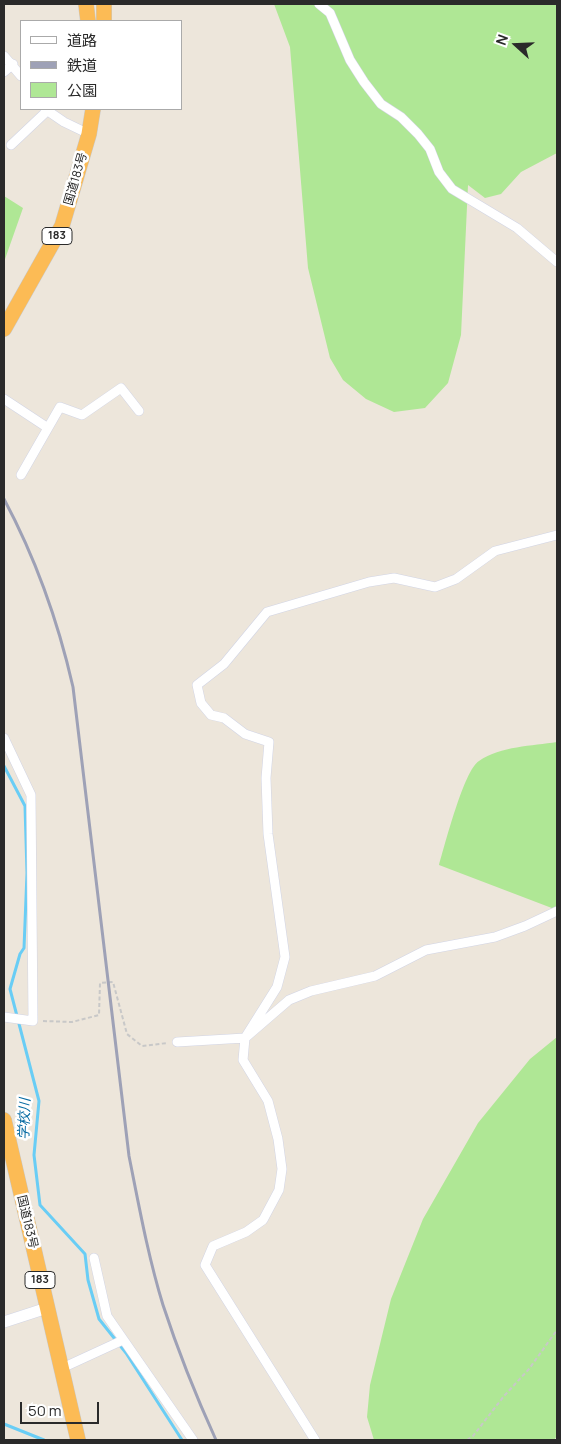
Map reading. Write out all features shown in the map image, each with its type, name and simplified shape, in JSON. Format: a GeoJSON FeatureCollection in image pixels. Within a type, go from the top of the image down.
{"type":"FeatureCollection","features":[{"type":"Feature","properties":{"kind":"highway"},"geometry":{"type":"LineString","coordinates":[[86,4],[88,20]]}},
{"type":"Feature","properties":{"kind":"highway"},"geometry":{"type":"LineString","coordinates":[[104,4],[104,20]]}},
{"type":"Feature","properties":{"kind":"highway","name":"国道183号"},"geometry":{"type":"LineString","coordinates":[[4,329],[62,226],[89,134],[91,110]]}},
{"type":"Feature","properties":{"kind":"highway","name":"国道183号"},"geometry":{"type":"LineString","coordinates":[[4,1120],[78,1440]]}},
{"type":"Feature","properties":{"kind":"street"},"geometry":{"type":"LineString","coordinates":[[319,4],[330,13],[350,60],[364,82],[381,104],[401,117],[418,134],[430,149],[439,172],[452,189],[517,228],[557,262]]}},
{"type":"Feature","properties":{"kind":"street"},"geometry":{"type":"LineString","coordinates":[[4,56],[13,64],[20,74]]}},
{"type":"Feature","properties":{"kind":"street"},"geometry":{"type":"LineString","coordinates":[[4,72],[13,64]]}},
{"type":"Feature","properties":{"kind":"street"},"geometry":{"type":"LineString","coordinates":[[11,145],[46,110],[89,134]]}},
{"type":"Feature","properties":{"kind":"street"},"geometry":{"type":"LineString","coordinates":[[21,475],[60,407],[82,415],[121,388],[139,411]]}},
{"type":"Feature","properties":{"kind":"street"},"geometry":{"type":"LineString","coordinates":[[4,399],[48,428]]}},
{"type":"Feature","properties":{"kind":"street"},"geometry":{"type":"LineString","coordinates":[[315,1440],[204,1265],[213,1246],[246,1232],[262,1220],[279,1190],[282,1170],[278,1140],[268,1101],[243,1060],[245,1038],[277,987],[285,957],[268,834],[266,778],[269,742],[245,734],[224,718],[211,715],[201,703],[197,685],[224,664],[266,612],[369,582],[394,578],[435,587],[456,579],[495,551],[557,535]]}},
{"type":"Feature","properties":{"kind":"street"},"geometry":{"type":"LineString","coordinates":[[4,738],[31,795],[33,1021],[4,1018]]}},
{"type":"Feature","properties":{"kind":"street"},"geometry":{"type":"LineString","coordinates":[[177,1042],[245,1038],[289,1000],[311,991],[375,976],[426,950],[495,937],[525,926],[557,910]]}},
{"type":"Feature","properties":{"kind":"street"},"geometry":{"type":"LineString","coordinates":[[94,1258],[107,1316],[192,1440]]}},
{"type":"Feature","properties":{"kind":"street"},"geometry":{"type":"LineString","coordinates":[[4,1322],[47,1308]]}},
{"type":"Feature","properties":{"kind":"street"},"geometry":{"type":"LineString","coordinates":[[60,1368],[123,1340]]}},
{"type":"Feature","properties":{"kind":"path"},"geometry":{"type":"LineString","coordinates":[[33,1021],[72,1022],[99,1015],[100,983],[113,982],[127,1034],[142,1046],[177,1042]]}},
{"type":"Feature","properties":{"kind":"path"},"geometry":{"type":"LineString","coordinates":[[467,1440],[473,1436],[504,1396],[529,1369],[557,1330]]}},
{"type":"Feature","properties":{"kind":"green space"},"geometry":{"type":"Polygon","coordinates":[[[274,4],[557,4],[557,153],[521,172],[501,194],[485,198],[468,185],[461,335],[448,383],[425,408],[394,412],[366,399],[343,380],[330,358],[308,268],[290,47],[274,4]]]}},
{"type":"Feature","properties":{"kind":"green space"},"geometry":{"type":"Polygon","coordinates":[[[4,196],[23,208],[4,262],[4,196]]]}},
{"type":"Feature","properties":{"kind":"green space"},"geometry":{"type":"Polygon","coordinates":[[[557,742],[557,910],[439,865],[461,793],[473,767],[488,756],[507,749],[557,742]]]}},
{"type":"Feature","properties":{"kind":"green space"},"geometry":{"type":"Polygon","coordinates":[[[557,1037],[557,1436],[554,1440],[374,1440],[367,1417],[370,1385],[391,1299],[423,1219],[478,1123],[530,1059],[557,1037]]]}},
{"type":"Feature","properties":{"kind":"waterway","name":"学校川"},"geometry":{"type":"LineString","coordinates":[[4,766],[25,806],[27,873],[24,948],[20,954],[10,989],[39,1101],[34,1155],[40,1205],[85,1254],[88,1280],[99,1319],[126,1353],[182,1440]]}},
{"type":"Feature","properties":{"kind":"waterway"},"geometry":{"type":"LineString","coordinates":[[4,1424],[44,1440]]}},
{"type":"Feature","properties":{"kind":"railway"},"geometry":{"type":"LineString","coordinates":[[4,499],[26,544],[45,591],[73,687],[129,1156],[148,1250],[163,1305],[201,1407],[216,1440]]}}]}
